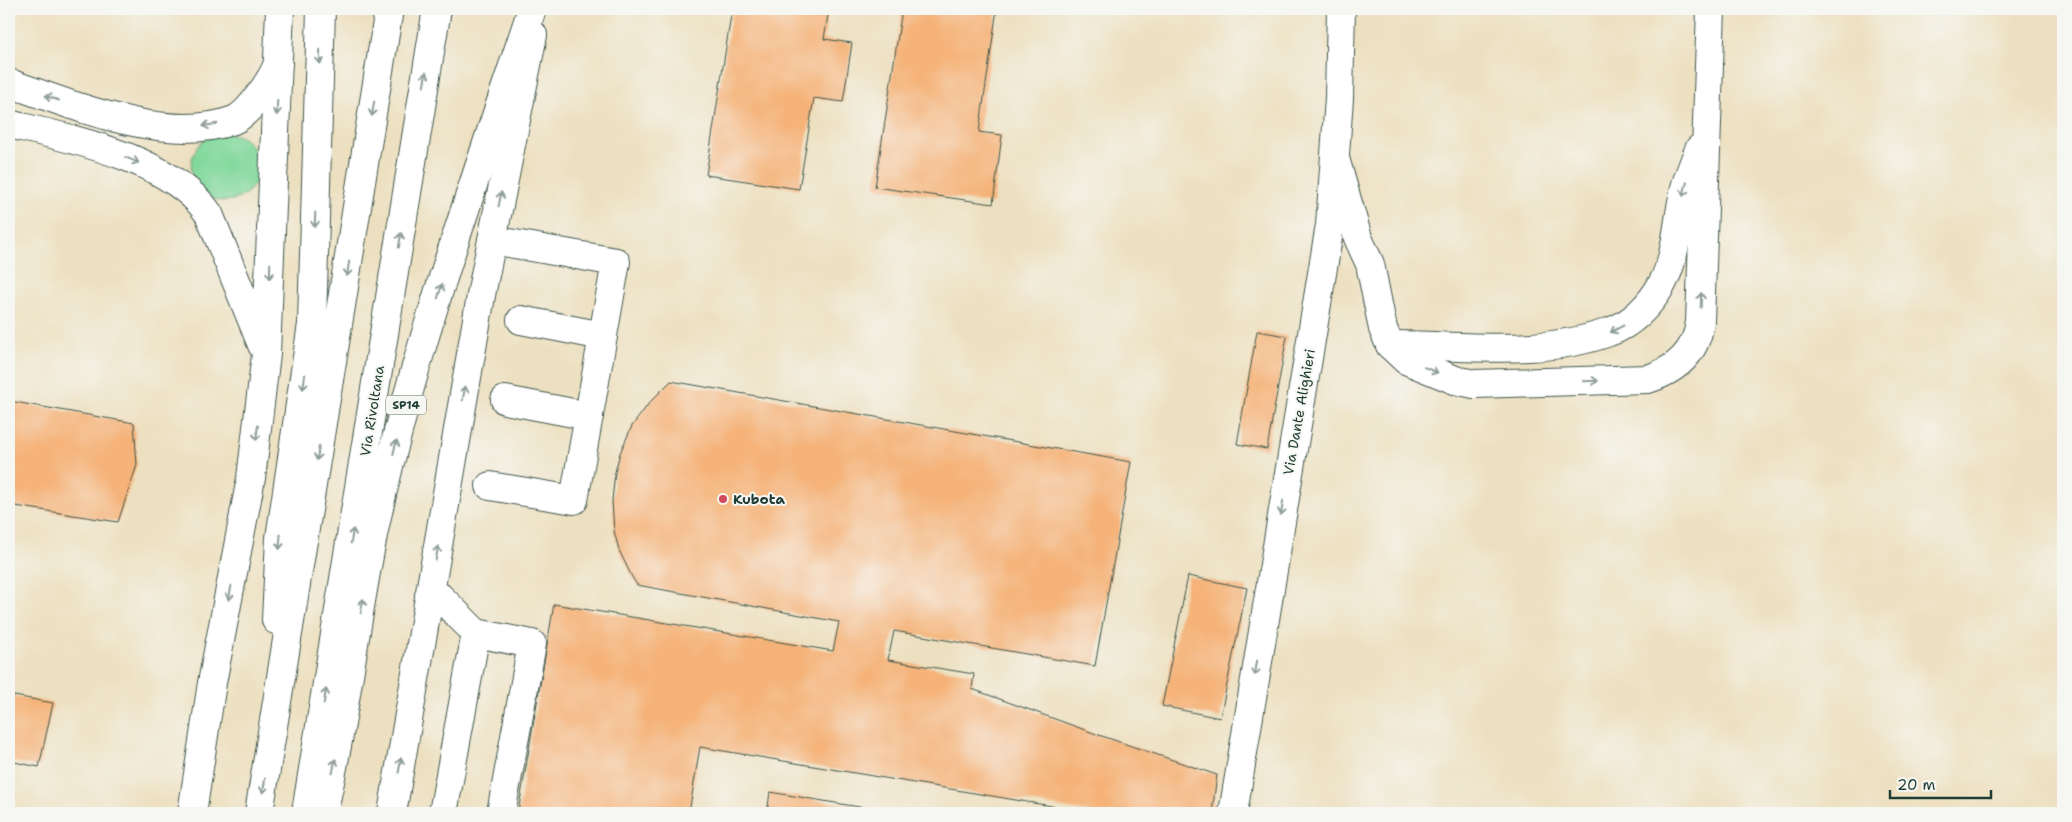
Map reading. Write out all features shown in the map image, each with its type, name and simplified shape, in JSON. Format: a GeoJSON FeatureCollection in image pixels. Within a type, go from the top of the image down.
{"type":"FeatureCollection","features":[{"type":"Feature","properties":{"kind":"main road"},"geometry":{"type":"LineString","coordinates":[[192,813],[212,683],[251,478],[266,354],[280,9]]}},
{"type":"Feature","properties":{"kind":"main road"},"geometry":{"type":"LineString","coordinates":[[270,749],[280,538],[312,324],[320,9]]}},
{"type":"Feature","properties":{"kind":"main road"},"geometry":{"type":"LineString","coordinates":[[259,813],[389,9]]}},
{"type":"Feature","properties":{"kind":"main road","name":"Via Rivoltana"},"geometry":{"type":"LineString","coordinates":[[306,813],[437,9]]}},
{"type":"Feature","properties":{"kind":"main road","name":"SP14"},"geometry":{"type":"LineString","coordinates":[[323,813],[333,770],[376,522],[403,415],[463,218],[532,9]]}},
{"type":"Feature","properties":{"kind":"main road"},"geometry":{"type":"LineString","coordinates":[[392,813],[482,290],[538,9]]}},
{"type":"Feature","properties":{"kind":"main road","name":"Via Dante Alighieri"},"geometry":{"type":"LineString","coordinates":[[1233,813],[1330,225],[1339,98],[1341,9]]}},
{"type":"Feature","properties":{"kind":"main road"},"geometry":{"type":"LineString","coordinates":[[1335,158],[1358,238],[1370,264],[1383,329],[1390,345],[1406,360],[1455,380],[1474,384],[1648,379],[1665,373],[1682,359],[1698,338],[1708,127],[1711,9]]}},
{"type":"Feature","properties":{"kind":"main road"},"geometry":{"type":"LineString","coordinates":[[9,84],[96,113],[147,125],[197,127],[236,119],[255,100],[274,73],[279,60]]}},
{"type":"Feature","properties":{"kind":"main road"},"geometry":{"type":"LineString","coordinates":[[9,124],[87,142],[139,163],[179,184],[196,197],[209,214],[266,354]]}},
{"type":"Feature","properties":{"kind":"main road"},"geometry":{"type":"LineString","coordinates":[[1390,345],[1519,347],[1572,343],[1610,332],[1624,325],[1648,304],[1662,284],[1672,254],[1684,190],[1708,127]]}},
{"type":"Feature","properties":{"kind":"main road"},"geometry":{"type":"LineString","coordinates":[[490,486],[574,500],[616,262],[492,240]]}},
{"type":"Feature","properties":{"kind":"main road"},"geometry":{"type":"LineString","coordinates":[[521,320],[603,336]]}},
{"type":"Feature","properties":{"kind":"main road"},"geometry":{"type":"LineString","coordinates":[[505,400],[589,416]]}},
{"type":"Feature","properties":{"kind":"main road"},"geometry":{"type":"LineString","coordinates":[[430,596],[440,597],[476,633],[532,644],[501,813]]}},
{"type":"Feature","properties":{"kind":"main road"},"geometry":{"type":"LineString","coordinates":[[443,813],[476,633]]}},
{"type":"Feature","properties":{"kind":"green space"},"geometry":{"type":"Polygon","coordinates":[[[225,133],[238,136],[249,143],[256,154],[259,167],[256,180],[249,191],[238,198],[225,201],[212,198],[201,191],[194,180],[191,167],[194,154],[201,143],[212,136],[225,133]]]}},
{"type":"Feature","properties":{"kind":"building"},"geometry":{"type":"Polygon","coordinates":[[[732,9],[829,9],[824,39],[852,43],[843,102],[814,98],[799,189],[706,175],[732,9]]]}},
{"type":"Feature","properties":{"kind":"building"},"geometry":{"type":"Polygon","coordinates":[[[902,9],[997,9],[979,132],[1002,135],[993,204],[875,187],[902,9]]]}},
{"type":"Feature","properties":{"kind":"building"},"geometry":{"type":"Polygon","coordinates":[[[1257,331],[1287,336],[1267,449],[1237,444],[1257,331]]]}},
{"type":"Feature","properties":{"kind":"building"},"geometry":{"type":"Polygon","coordinates":[[[671,381],[1131,462],[1095,666],[894,631],[888,660],[974,674],[972,689],[1217,775],[1212,813],[1093,813],[700,747],[689,813],[518,813],[554,604],[833,651],[839,622],[637,585],[632,577],[619,550],[614,531],[612,501],[615,472],[620,453],[632,426],[650,402],[671,381]]]}},
{"type":"Feature","properties":{"kind":"building"},"geometry":{"type":"Polygon","coordinates":[[[9,401],[134,423],[137,465],[118,522],[9,505],[9,401]]]}},
{"type":"Feature","properties":{"kind":"building"},"geometry":{"type":"Polygon","coordinates":[[[1188,576],[1247,588],[1220,718],[1162,706],[1188,576]]]}},
{"type":"Feature","properties":{"kind":"building"},"geometry":{"type":"Polygon","coordinates":[[[9,695],[53,703],[39,767],[9,761],[9,695]]]}},
{"type":"Feature","properties":{"kind":"building"},"geometry":{"type":"Polygon","coordinates":[[[770,792],[889,812],[889,813],[767,813],[770,792]]]}},
{"type":"Feature","properties":{"kind":"place","name":"Kubota"},"geometry":{"type":"Point","coordinates":[723,499]}}]}
